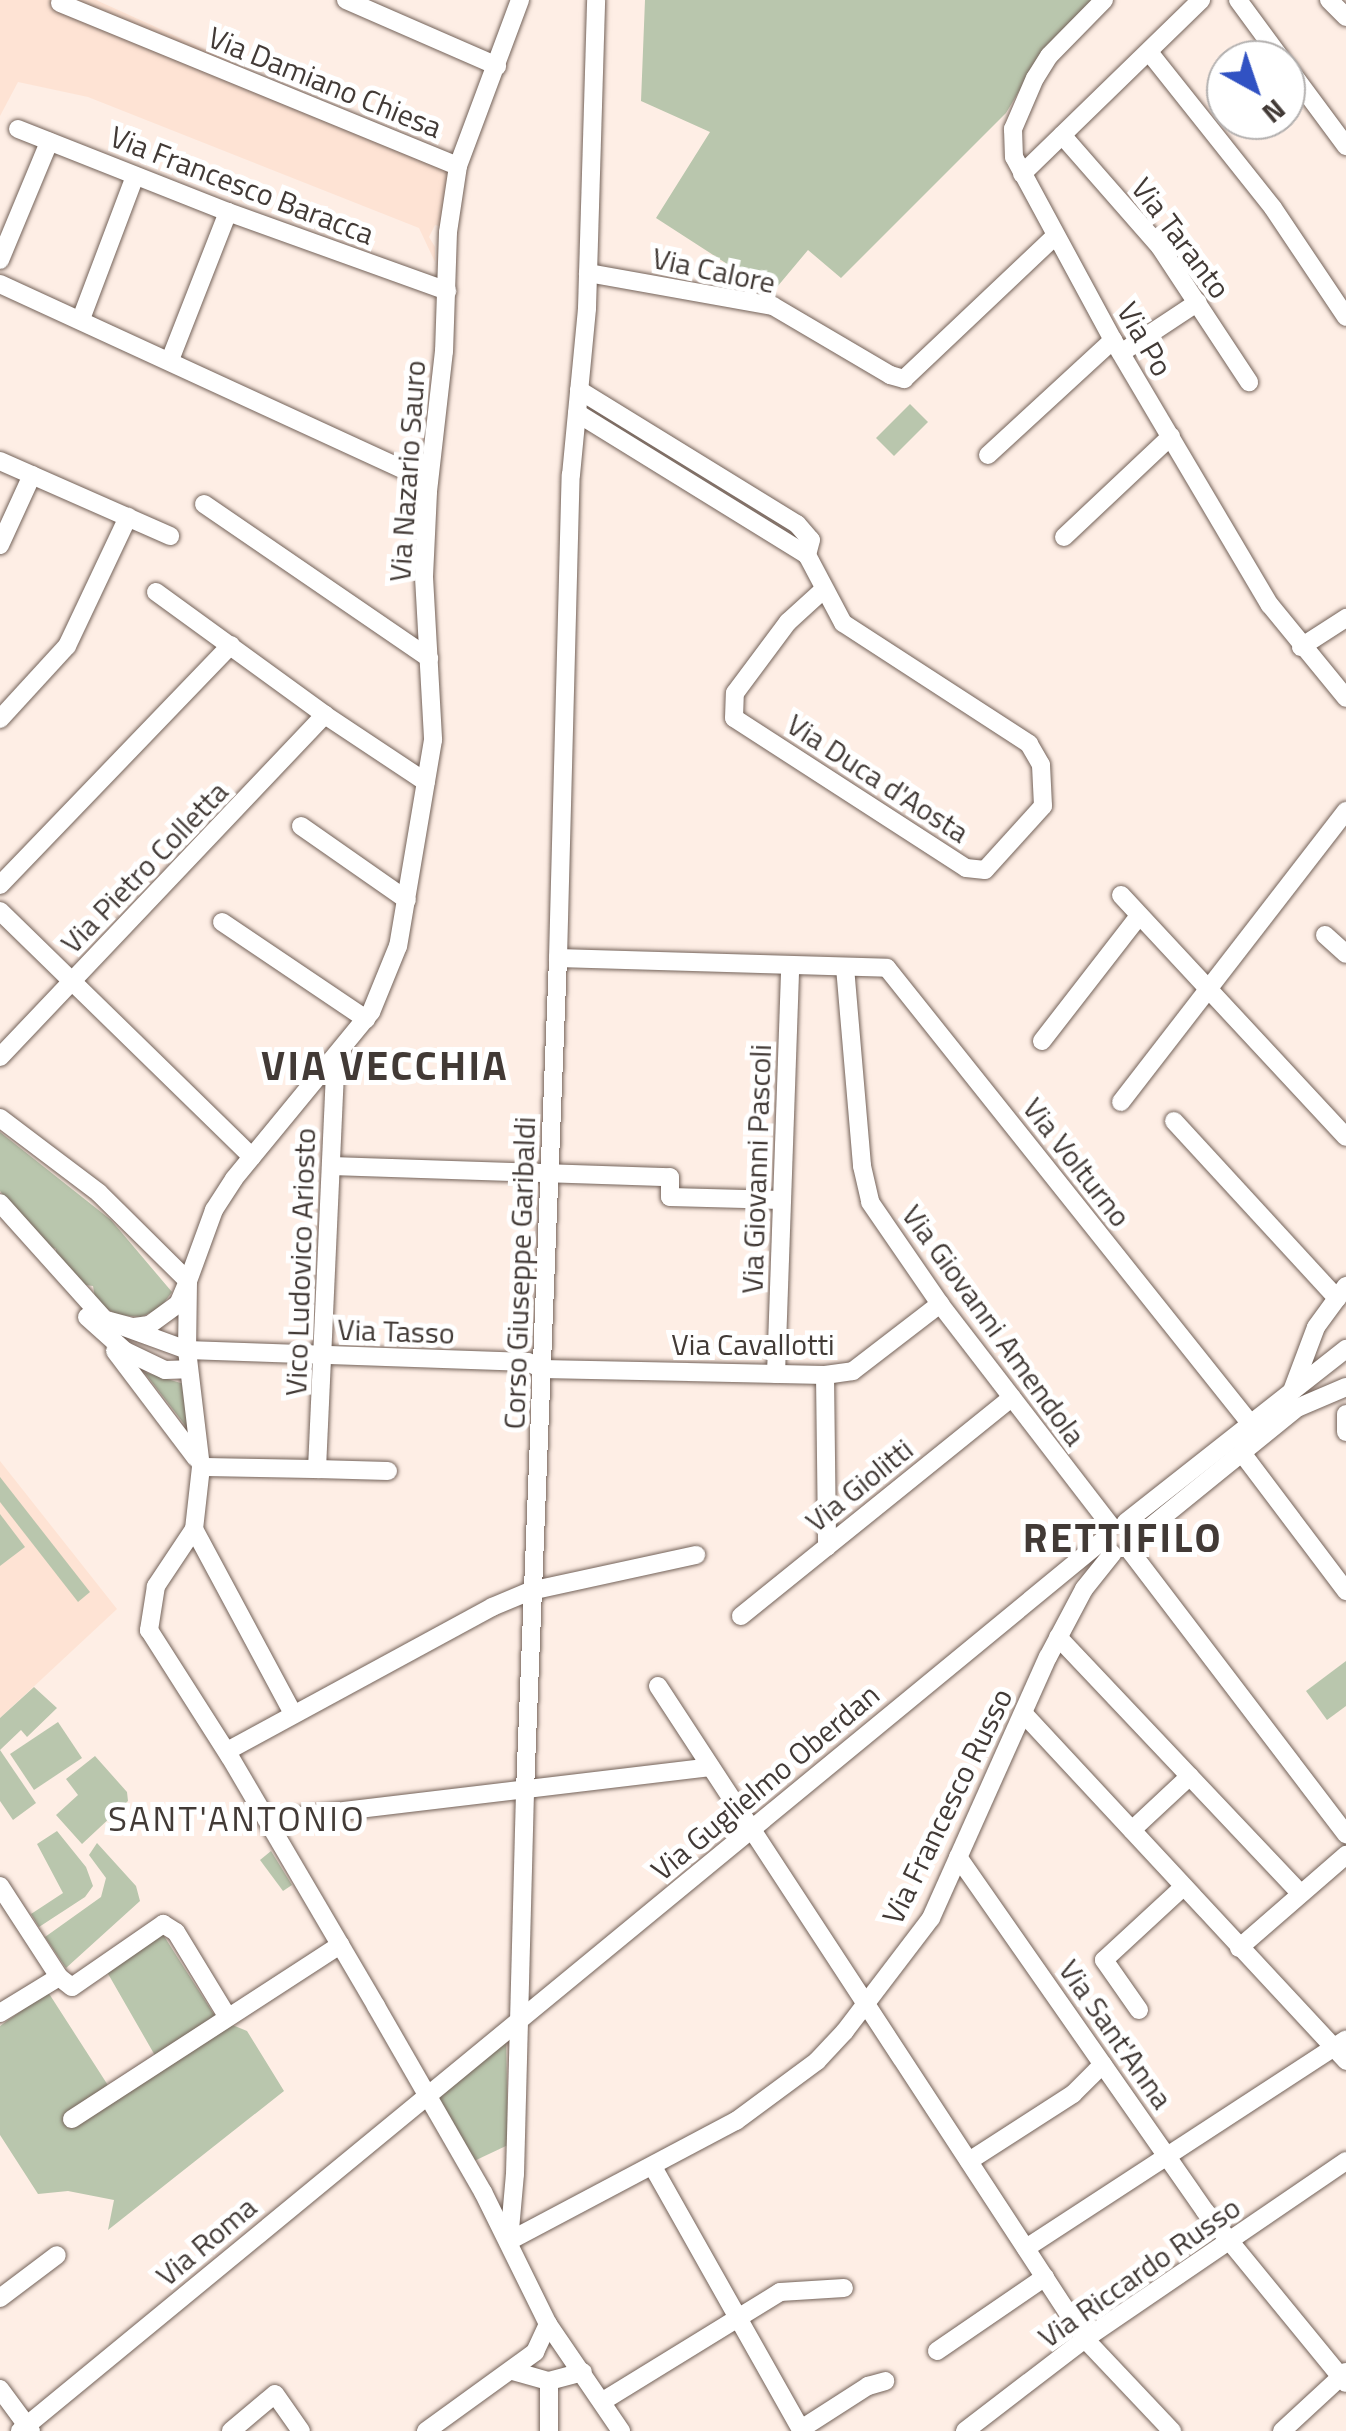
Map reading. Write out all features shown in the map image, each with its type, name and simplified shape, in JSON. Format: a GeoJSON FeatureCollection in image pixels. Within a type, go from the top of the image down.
{"type":"FeatureCollection","features":[{"type":"Feature","properties":{"kind":"street"},"geometry":{"type":"LineString","coordinates":[[346,0],[497,66]]}},
{"type":"Feature","properties":{"kind":"street","name":"Via Nazario Sauro"},"geometry":{"type":"LineString","coordinates":[[188,1281],[214,1210],[252,1157],[366,1018],[398,946],[433,740],[424,577],[448,232],[458,166],[520,0]]}},
{"type":"Feature","properties":{"kind":"street"},"geometry":{"type":"LineString","coordinates":[[558,958],[570,475],[588,272],[596,0]]}},
{"type":"Feature","properties":{"kind":"street","name":"Via Po"},"geometry":{"type":"LineString","coordinates":[[1104,0],[1049,56],[1021,107],[1010,145],[1054,236],[1270,606],[1346,698]]}},
{"type":"Feature","properties":{"kind":"street"},"geometry":{"type":"LineString","coordinates":[[1022,174],[1201,0]]}},
{"type":"Feature","properties":{"kind":"street"},"geometry":{"type":"LineString","coordinates":[[1238,0],[1268,40]]}},
{"type":"Feature","properties":{"kind":"street"},"geometry":{"type":"LineString","coordinates":[[1329,0],[1346,17]]}},
{"type":"Feature","properties":{"kind":"street","name":"Via Damiano Chiesa"},"geometry":{"type":"LineString","coordinates":[[60,3],[458,166]]}},
{"type":"Feature","properties":{"kind":"street"},"geometry":{"type":"LineString","coordinates":[[1148,52],[1273,208],[1346,316]]}},
{"type":"Feature","properties":{"kind":"street"},"geometry":{"type":"LineString","coordinates":[[1306,92],[1346,146]]}},
{"type":"Feature","properties":{"kind":"street","name":"Via Francesco Baracca"},"geometry":{"type":"LineString","coordinates":[[18,129],[121,166],[135,176],[228,212],[446,290]]}},
{"type":"Feature","properties":{"kind":"street","name":"Via Taranto"},"geometry":{"type":"LineString","coordinates":[[1062,135],[1160,246],[1249,382]]}},
{"type":"Feature","properties":{"kind":"street"},"geometry":{"type":"LineString","coordinates":[[0,260],[50,142]]}},
{"type":"Feature","properties":{"kind":"street"},"geometry":{"type":"LineString","coordinates":[[80,320],[135,176]]}},
{"type":"Feature","properties":{"kind":"street"},"geometry":{"type":"LineString","coordinates":[[170,360],[228,212]]}},
{"type":"Feature","properties":{"kind":"street","name":"Via Calore"},"geometry":{"type":"LineString","coordinates":[[588,272],[774,306],[890,375],[904,379],[1054,236]]}},
{"type":"Feature","properties":{"kind":"street"},"geometry":{"type":"LineString","coordinates":[[0,284],[429,482]]}},
{"type":"Feature","properties":{"kind":"street"},"geometry":{"type":"LineString","coordinates":[[988,456],[1117,346],[1198,302]]}},
{"type":"Feature","properties":{"kind":"street","name":"Via Duca d'Aosta"},"geometry":{"type":"LineString","coordinates":[[579,390],[797,524],[811,540],[807,555],[843,623],[863,640],[900,658],[1029,744],[1041,765],[1045,787],[1042,806],[985,870],[966,868],[734,718],[734,693],[788,622],[823,590]]}},
{"type":"Feature","properties":{"kind":"street"},"geometry":{"type":"LineString","coordinates":[[577,412],[807,555]]}},
{"type":"Feature","properties":{"kind":"street"},"geometry":{"type":"LineString","coordinates":[[1064,537],[1171,436]]}},
{"type":"Feature","properties":{"kind":"street"},"geometry":{"type":"LineString","coordinates":[[0,460],[170,536]]}},
{"type":"Feature","properties":{"kind":"street"},"geometry":{"type":"LineString","coordinates":[[0,546],[32,475]]}},
{"type":"Feature","properties":{"kind":"street"},"geometry":{"type":"LineString","coordinates":[[204,504],[428,658]]}},
{"type":"Feature","properties":{"kind":"street"},"geometry":{"type":"LineString","coordinates":[[0,719],[67,646],[128,517]]}},
{"type":"Feature","properties":{"kind":"street"},"geometry":{"type":"LineString","coordinates":[[156,592],[325,715],[426,782]]}},
{"type":"Feature","properties":{"kind":"street"},"geometry":{"type":"LineString","coordinates":[[1301,647],[1346,618]]}},
{"type":"Feature","properties":{"kind":"street"},"geometry":{"type":"LineString","coordinates":[[0,885],[231,645]]}},
{"type":"Feature","properties":{"kind":"street","name":"Via Pietro Colletta"},"geometry":{"type":"LineString","coordinates":[[0,1057],[325,715]]}},
{"type":"Feature","properties":{"kind":"street"},"geometry":{"type":"LineString","coordinates":[[1121,1102],[1346,810]]}},
{"type":"Feature","properties":{"kind":"street"},"geometry":{"type":"LineString","coordinates":[[301,826],[407,900]]}},
{"type":"Feature","properties":{"kind":"street"},"geometry":{"type":"LineString","coordinates":[[1121,895],[1207,992],[1346,1136]]}},
{"type":"Feature","properties":{"kind":"street"},"geometry":{"type":"LineString","coordinates":[[0,911],[252,1157]]}},
{"type":"Feature","properties":{"kind":"street"},"geometry":{"type":"LineString","coordinates":[[1042,1042],[1139,916]]}},
{"type":"Feature","properties":{"kind":"street"},"geometry":{"type":"LineString","coordinates":[[222,922],[366,1018]]}},
{"type":"Feature","properties":{"kind":"street"},"geometry":{"type":"LineString","coordinates":[[1325,935],[1346,954]]}},
{"type":"Feature","properties":{"kind":"street","name":"Via Volturno"},"geometry":{"type":"LineString","coordinates":[[558,958],[887,968],[1250,1423]]}},
{"type":"Feature","properties":{"kind":"street","name":"Corso Giuseppe Garibaldi"},"geometry":{"type":"LineString","coordinates":[[509,2241],[515,2174],[516,2020],[558,958]]}},
{"type":"Feature","properties":{"kind":"street","name":"Via Giovanni Pascoli"},"geometry":{"type":"LineString","coordinates":[[776,1374],[790,965]]}},
{"type":"Feature","properties":{"kind":"street","name":"Via Giovanni Amendola"},"geometry":{"type":"LineString","coordinates":[[844,967],[860,1148],[870,1202],[940,1304],[1112,1535],[1134,1545]]}},
{"type":"Feature","properties":{"kind":"street","name":"Vico Ludovico Ariosto"},"geometry":{"type":"LineString","coordinates":[[317,1469],[336,1057]]}},
{"type":"Feature","properties":{"kind":"street"},"geometry":{"type":"LineString","coordinates":[[0,1118],[98,1194],[188,1281],[188,1369],[201,1467],[194,1529],[156,1586],[149,1630],[227,1751],[483,2192],[548,2324],[621,2431]]}},
{"type":"Feature","properties":{"kind":"street"},"geometry":{"type":"LineString","coordinates":[[1174,1122],[1341,1292],[1316,1327],[1292,1391]]}},
{"type":"Feature","properties":{"kind":"street"},"geometry":{"type":"LineString","coordinates":[[331,1166],[670,1178],[670,1197],[782,1200]]}},
{"type":"Feature","properties":{"kind":"street"},"geometry":{"type":"LineString","coordinates":[[0,1203],[119,1348],[169,1371],[188,1369]]}},
{"type":"Feature","properties":{"kind":"street"},"geometry":{"type":"LineString","coordinates":[[0,1214],[98,1322],[168,1415],[201,1467]]}},
{"type":"Feature","properties":{"kind":"street"},"geometry":{"type":"LineString","coordinates":[[98,1322],[139,1327],[159,1321],[174,1309],[188,1281]]}},
{"type":"Feature","properties":{"kind":"street","name":"Via Cavallotti"},"geometry":{"type":"LineString","coordinates":[[542,1368],[825,1376],[853,1371],[940,1304]]}},
{"type":"Feature","properties":{"kind":"street","name":"Via Tasso"},"geometry":{"type":"LineString","coordinates":[[98,1322],[187,1350],[528,1362],[542,1368]]}},
{"type":"Feature","properties":{"kind":"street"},"geometry":{"type":"LineString","coordinates":[[1346,1349],[1112,1535],[1134,1545],[1346,1834]]}},
{"type":"Feature","properties":{"kind":"street"},"geometry":{"type":"LineString","coordinates":[[825,1376],[827,1547]]}},
{"type":"Feature","properties":{"kind":"street"},"geometry":{"type":"LineString","coordinates":[[1134,1545],[1297,1408],[1346,1387]]}},
{"type":"Feature","properties":{"kind":"street","name":"Via Giolitti"},"geometry":{"type":"LineString","coordinates":[[741,1616],[1012,1397]]}},
{"type":"Feature","properties":{"kind":"street"},"geometry":{"type":"LineString","coordinates":[[1346,1414],[1346,1432]]}},
{"type":"Feature","properties":{"kind":"street"},"geometry":{"type":"LineString","coordinates":[[1242,1453],[1346,1591]]}},
{"type":"Feature","properties":{"kind":"street"},"geometry":{"type":"LineString","coordinates":[[201,1467],[388,1471]]}},
{"type":"Feature","properties":{"kind":"street"},"geometry":{"type":"LineString","coordinates":[[194,1529],[293,1714]]}},
{"type":"Feature","properties":{"kind":"street","name":"Via Guglielmo Oberdan"},"geometry":{"type":"LineString","coordinates":[[426,2094],[1054,1578],[1112,1535]]}},
{"type":"Feature","properties":{"kind":"street","name":"Via Francesco Russo"},"geometry":{"type":"LineString","coordinates":[[509,2241],[653,2167],[769,2098],[817,2061],[866,2006],[931,1918],[1058,1637],[1112,1535]]}},
{"type":"Feature","properties":{"kind":"street"},"geometry":{"type":"LineString","coordinates":[[227,1751],[492,1607],[535,1590],[696,1555]]}},
{"type":"Feature","properties":{"kind":"street"},"geometry":{"type":"LineString","coordinates":[[1054,1578],[1084,1589]]}},
{"type":"Feature","properties":{"kind":"street"},"geometry":{"type":"LineString","coordinates":[[1058,1637],[1300,1894]]}},
{"type":"Feature","properties":{"kind":"street"},"geometry":{"type":"LineString","coordinates":[[658,1686],[749,1831],[1085,2339],[1172,2431]]}},
{"type":"Feature","properties":{"kind":"street"},"geometry":{"type":"LineString","coordinates":[[1023,1713],[1239,1948],[1342,2049],[1026,2248]]}},
{"type":"Feature","properties":{"kind":"street"},"geometry":{"type":"LineString","coordinates":[[267,1820],[710,1767]]}},
{"type":"Feature","properties":{"kind":"street"},"geometry":{"type":"LineString","coordinates":[[1132,1830],[1190,1776]]}},
{"type":"Feature","properties":{"kind":"street"},"geometry":{"type":"LineString","coordinates":[[1239,1948],[1346,1855]]}},
{"type":"Feature","properties":{"kind":"street","name":"Via Sant'Anna"},"geometry":{"type":"LineString","coordinates":[[958,1856],[1229,2243],[1344,2378]]}},
{"type":"Feature","properties":{"kind":"street"},"geometry":{"type":"LineString","coordinates":[[0,1886],[60,1978],[72,1987],[163,1924],[176,1932],[228,2016]]}},
{"type":"Feature","properties":{"kind":"street"},"geometry":{"type":"LineString","coordinates":[[1139,2010],[1104,1960],[1183,1887]]}},
{"type":"Feature","properties":{"kind":"street"},"geometry":{"type":"LineString","coordinates":[[72,2119],[340,1945]]}},
{"type":"Feature","properties":{"kind":"street"},"geometry":{"type":"LineString","coordinates":[[0,2013],[60,1978]]}},
{"type":"Feature","properties":{"kind":"street"},"geometry":{"type":"LineString","coordinates":[[969,2161],[1073,2094],[1103,2064]]}},
{"type":"Feature","properties":{"kind":"street","name":"Via Roma"},"geometry":{"type":"LineString","coordinates":[[26,2429],[426,2094]]}},
{"type":"Feature","properties":{"kind":"street","name":"Via Riccardo Russo"},"geometry":{"type":"LineString","coordinates":[[965,2431],[1085,2339],[1346,2161]]}},
{"type":"Feature","properties":{"kind":"street"},"geometry":{"type":"LineString","coordinates":[[653,2167],[801,2430],[868,2386],[885,2381]]}},
{"type":"Feature","properties":{"kind":"street"},"geometry":{"type":"LineString","coordinates":[[483,2192],[515,2174]]}},
{"type":"Feature","properties":{"kind":"street"},"geometry":{"type":"LineString","coordinates":[[0,2298],[57,2255]]}},
{"type":"Feature","properties":{"kind":"street"},"geometry":{"type":"LineString","coordinates":[[937,2351],[1045,2277]]}},
{"type":"Feature","properties":{"kind":"street"},"geometry":{"type":"LineString","coordinates":[[602,2401],[780,2292],[844,2288]]}},
{"type":"Feature","properties":{"kind":"street"},"geometry":{"type":"LineString","coordinates":[[426,2431],[535,2352],[548,2324]]}},
{"type":"Feature","properties":{"kind":"street"},"geometry":{"type":"LineString","coordinates":[[513,2370],[549,2381],[582,2372]]}},
{"type":"Feature","properties":{"kind":"street"},"geometry":{"type":"LineString","coordinates":[[1282,2431],[1344,2378]]}},
{"type":"Feature","properties":{"kind":"street"},"geometry":{"type":"LineString","coordinates":[[549,2381],[549,2431]]}},
{"type":"Feature","properties":{"kind":"street"},"geometry":{"type":"LineString","coordinates":[[0,2389],[26,2429]]}},
{"type":"Feature","properties":{"kind":"street"},"geometry":{"type":"LineString","coordinates":[[231,2431],[275,2394],[302,2431]]}},
{"type":"Feature","properties":{"kind":"shaded area"},"geometry":{"type":"Polygon","coordinates":[[[0,0],[96,0],[222,57],[271,84],[456,160],[452,230],[435,225],[429,237],[435,247],[435,262],[419,228],[88,97],[18,82],[0,116],[0,0]]]}},
{"type":"Feature","properties":{"kind":"shaded area"},"geometry":{"type":"Polygon","coordinates":[[[0,1461],[117,1609],[0,1718],[0,1461]]]}},
{"type":"Feature","properties":{"kind":"green space"},"geometry":{"type":"Polygon","coordinates":[[[645,0],[1094,0],[1043,51],[1006,113],[841,278],[808,250],[772,293],[656,218],[710,132],[641,101],[645,0]]]}},
{"type":"Feature","properties":{"kind":"green space"},"geometry":{"type":"Polygon","coordinates":[[[910,404],[928,422],[894,456],[876,438],[910,404]]]}},
{"type":"Feature","properties":{"kind":"green space"},"geometry":{"type":"Polygon","coordinates":[[[0,1132],[111,1220],[172,1292],[160,1308],[141,1317],[118,1315],[96,1303],[93,1286],[77,1284],[56,1261],[56,1249],[41,1243],[0,1191],[0,1132]]]}},
{"type":"Feature","properties":{"kind":"green space"},"geometry":{"type":"Polygon","coordinates":[[[144,1372],[184,1384],[188,1429],[144,1372]]]}},
{"type":"Feature","properties":{"kind":"green space"},"geometry":{"type":"Polygon","coordinates":[[[0,1477],[90,1592],[78,1602],[0,1502],[0,1477]]]}},
{"type":"Feature","properties":{"kind":"green space"},"geometry":{"type":"Polygon","coordinates":[[[0,1514],[25,1547],[0,1566],[0,1514]]]}},
{"type":"Feature","properties":{"kind":"green space"},"geometry":{"type":"Polygon","coordinates":[[[1346,1661],[1346,1706],[1327,1720],[1306,1691],[1346,1661]]]}},
{"type":"Feature","properties":{"kind":"green space"},"geometry":{"type":"Polygon","coordinates":[[[34,1687],[57,1708],[27,1737],[21,1730],[0,1750],[0,1718],[34,1687]]]}},
{"type":"Feature","properties":{"kind":"green space"},"geometry":{"type":"Polygon","coordinates":[[[58,1722],[82,1758],[34,1790],[10,1754],[58,1722]]]}},
{"type":"Feature","properties":{"kind":"green space"},"geometry":{"type":"Polygon","coordinates":[[[0,1750],[36,1803],[13,1820],[0,1801],[0,1750]]]}},
{"type":"Feature","properties":{"kind":"green space"},"geometry":{"type":"Polygon","coordinates":[[[95,1756],[127,1792],[128,1801],[82,1844],[56,1815],[78,1795],[66,1779],[95,1756]]]}},
{"type":"Feature","properties":{"kind":"green space"},"geometry":{"type":"Polygon","coordinates":[[[57,1831],[86,1867],[93,1886],[85,1897],[39,1927],[31,1914],[63,1893],[37,1844],[57,1831]]]}},
{"type":"Feature","properties":{"kind":"green space"},"geometry":{"type":"Polygon","coordinates":[[[97,1843],[136,1886],[140,1901],[66,1968],[45,1937],[101,1897],[106,1878],[89,1855],[97,1843]]]}},
{"type":"Feature","properties":{"kind":"green space"},"geometry":{"type":"Polygon","coordinates":[[[271,1851],[292,1885],[283,1891],[260,1860],[271,1851]]]}},
{"type":"Feature","properties":{"kind":"green space"},"geometry":{"type":"Polygon","coordinates":[[[162,1933],[222,2027],[230,2024],[247,2031],[284,2091],[108,2230],[114,2200],[68,2191],[38,2194],[0,2135],[0,2026],[48,1992],[111,2090],[157,2059],[107,1972],[162,1933]]]}},
{"type":"Feature","properties":{"kind":"green space"},"geometry":{"type":"Polygon","coordinates":[[[506,2034],[508,2145],[472,2162],[434,2095],[506,2034]]]}},
{"type":"Feature","properties":{"kind":"district","name":"VIA VECCHIA"},"geometry":{"type":"Point","coordinates":[385,1066]}},
{"type":"Feature","properties":{"kind":"district","name":"RETTIFILO"},"geometry":{"type":"Point","coordinates":[1123,1538]}},
{"type":"Feature","properties":{"kind":"district","name":"SANT'ANTONIO"},"geometry":{"type":"Point","coordinates":[237,1818]}}]}
